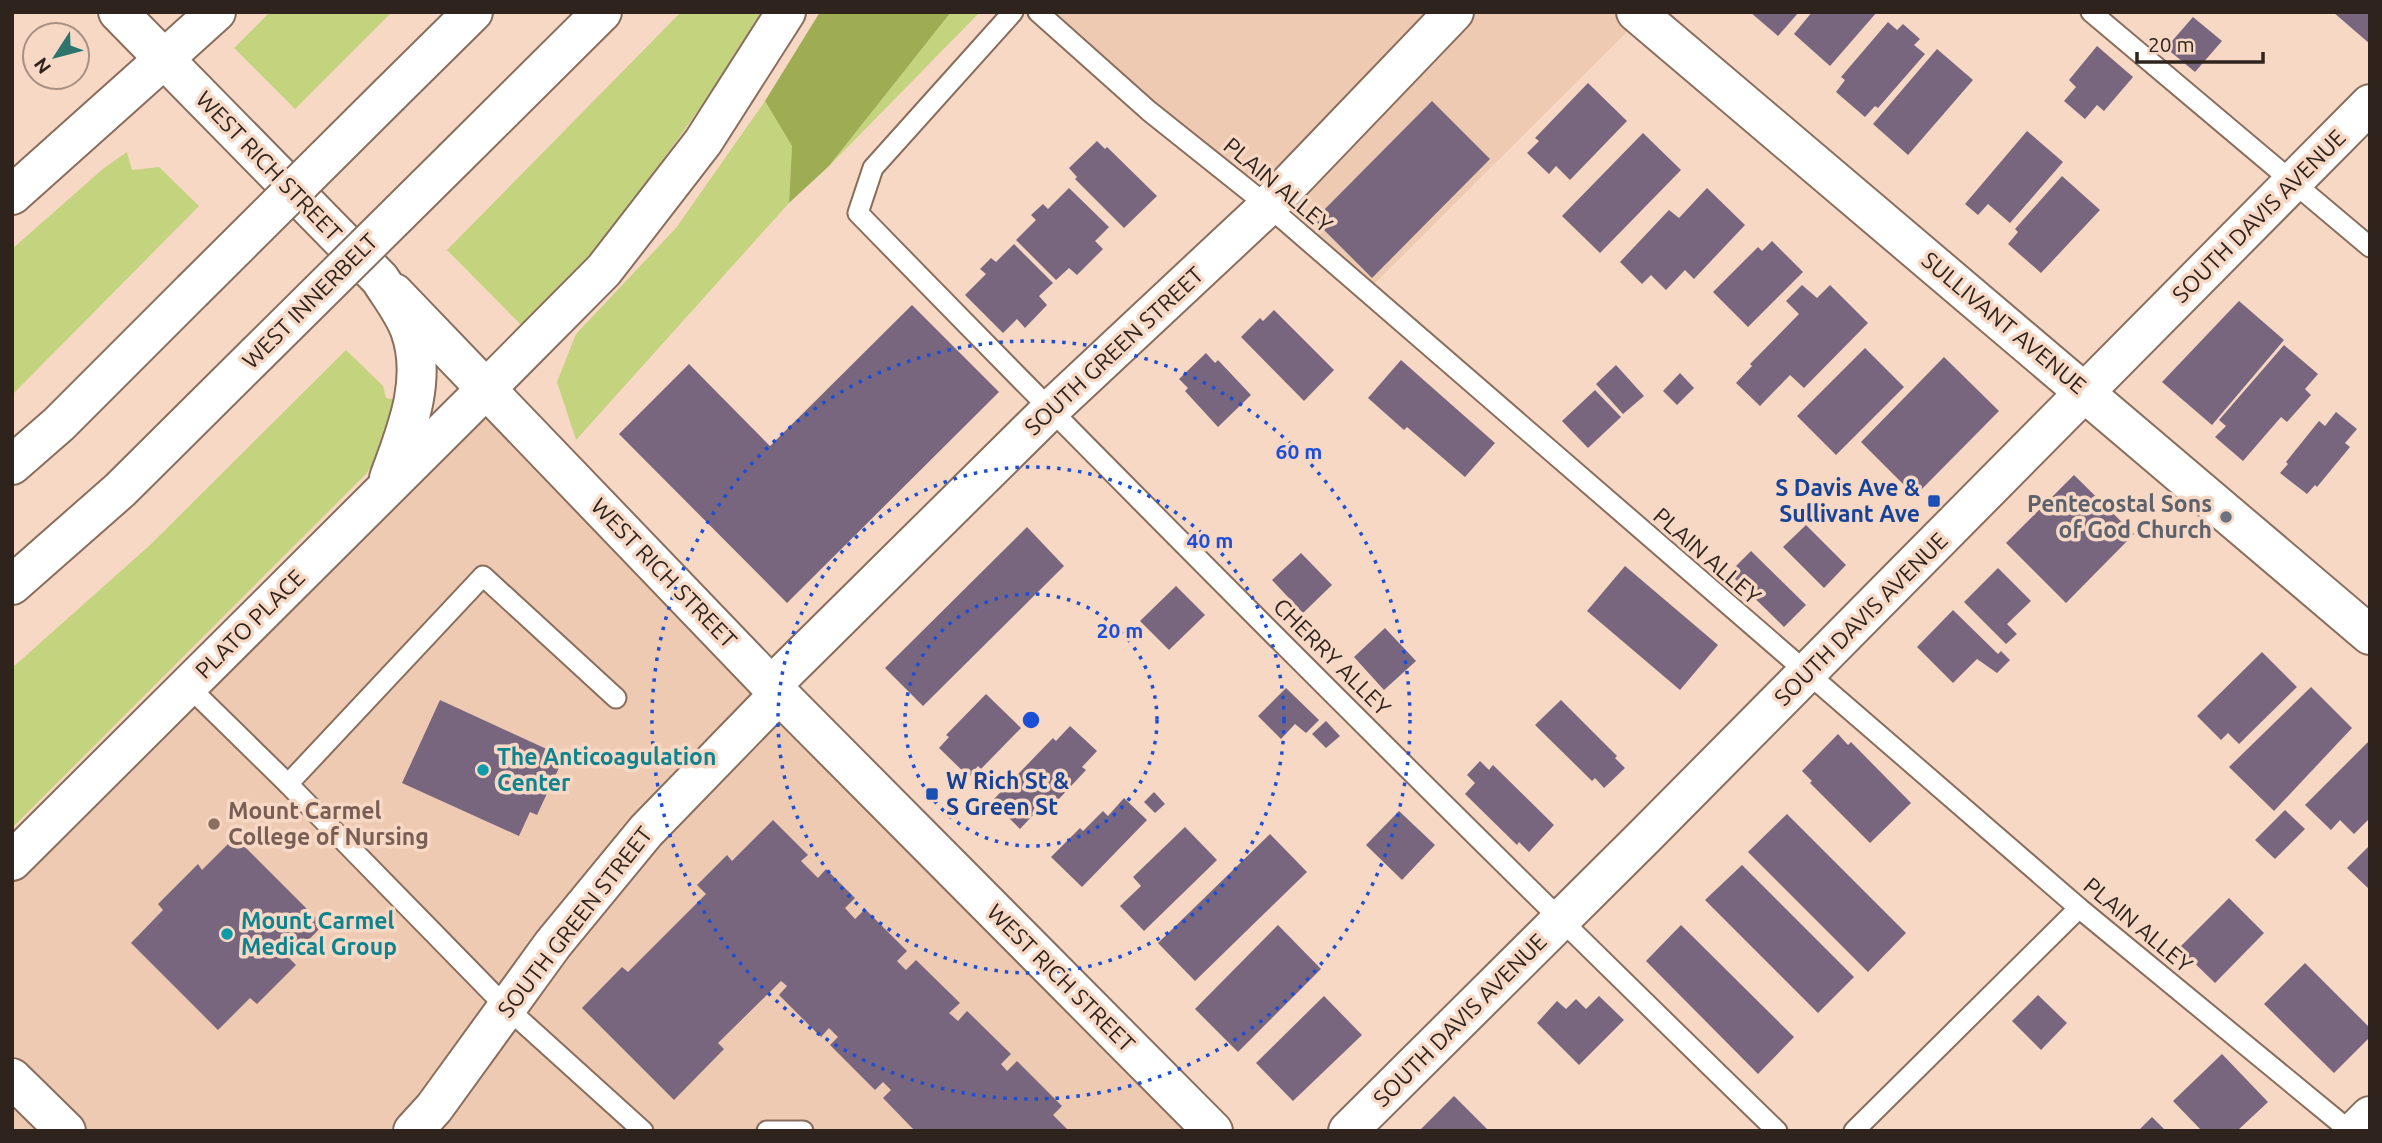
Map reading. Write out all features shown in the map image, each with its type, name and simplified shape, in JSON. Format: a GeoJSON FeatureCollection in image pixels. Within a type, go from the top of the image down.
{"type":"FeatureCollection","features":[{"type":"Feature","properties":{"kind":"main road","name":"WEST RICH STREET"},"geometry":{"type":"LineString","coordinates":[[118,12],[486,388],[775,690],[1213,1131]]}},
{"type":"Feature","properties":{"kind":"main road"},"geometry":{"type":"LineString","coordinates":[[12,195],[216,12]]}},
{"type":"Feature","properties":{"kind":"main road"},"geometry":{"type":"LineString","coordinates":[[12,464],[59,424],[473,12]]}},
{"type":"Feature","properties":{"kind":"main road","name":"WEST INNERBELT"},"geometry":{"type":"LineString","coordinates":[[12,585],[120,490],[602,12]]}},
{"type":"Feature","properties":{"kind":"main road","name":"PLATO PLACE"},"geometry":{"type":"LineString","coordinates":[[12,861],[604,270],[703,142],[786,12]]}},
{"type":"Feature","properties":{"kind":"main road","name":"SOUTH GREEN STREET"},"geometry":{"type":"LineString","coordinates":[[414,1131],[434,1108],[553,944],[646,831],[775,690],[1050,410],[1268,206],[1454,12]]}},
{"type":"Feature","properties":{"kind":"main road","name":"SULLIVANT AVENUE"},"geometry":{"type":"LineString","coordinates":[[1636,12],[2370,635]]}},
{"type":"Feature","properties":{"kind":"main road","name":"SOUTH DAVIS AVENUE"},"geometry":{"type":"LineString","coordinates":[[1348,1131],[2370,104]]}},
{"type":"Feature","properties":{"kind":"main road"},"geometry":{"type":"LineString","coordinates":[[380,279],[410,330],[415,369],[413,415],[385,490]]}},
{"type":"Feature","properties":{"kind":"main road"},"geometry":{"type":"LineString","coordinates":[[12,1078],[66,1131]]}},
{"type":"Feature","properties":{"kind":"main road"},"geometry":{"type":"LineString","coordinates":[[2353,1131],[2370,1116]]}},
{"type":"Feature","properties":{"kind":"lane","name":"CHERRY ALLEY"},"geometry":{"type":"LineString","coordinates":[[1013,12],[873,169],[858,212],[1050,410],[1560,920],[1777,1131]]}},
{"type":"Feature","properties":{"kind":"lane","name":"PLAIN ALLEY"},"geometry":{"type":"LineString","coordinates":[[1038,12],[1149,111],[1268,206],[2078,908],[2353,1131]]}},
{"type":"Feature","properties":{"kind":"lane"},"geometry":{"type":"LineString","coordinates":[[2091,12],[2370,247]]}},
{"type":"Feature","properties":{"kind":"lane"},"geometry":{"type":"LineString","coordinates":[[288,784],[483,576],[615,698]]}},
{"type":"Feature","properties":{"kind":"lane"},"geometry":{"type":"LineString","coordinates":[[188,686],[507,1008],[643,1131]]}},
{"type":"Feature","properties":{"kind":"lane"},"geometry":{"type":"LineString","coordinates":[[1854,1131],[2078,908]]}},
{"type":"Feature","properties":{"kind":"lane"},"geometry":{"type":"LineString","coordinates":[[767,1131],[803,1131]]}},
{"type":"Feature","properties":{"kind":"shaded area"},"geometry":{"type":"Polygon","coordinates":[[[1038,12],[1636,12],[1642,17],[1366,292],[1038,12]]]}},
{"type":"Feature","properties":{"kind":"shaded area"},"geometry":{"type":"Polygon","coordinates":[[[487,388],[1213,1131],[12,1131],[12,861],[487,388]]]}},
{"type":"Feature","properties":{"kind":"green space"},"geometry":{"type":"Polygon","coordinates":[[[270,12],[392,12],[295,109],[234,48],[270,12]]]}},
{"type":"Feature","properties":{"kind":"green space"},"geometry":{"type":"Polygon","coordinates":[[[681,12],[761,12],[680,136],[621,216],[528,332],[447,250],[681,12]]]}},
{"type":"Feature","properties":{"kind":"green space"},"geometry":{"type":"Polygon","coordinates":[[[820,12],[951,12],[829,166],[789,203],[792,146],[765,101],[820,12]]]}},
{"type":"Feature","properties":{"kind":"green space"},"geometry":{"type":"Polygon","coordinates":[[[951,12],[980,12],[829,166],[951,12]]]}},
{"type":"Feature","properties":{"kind":"green space"},"geometry":{"type":"Polygon","coordinates":[[[765,101],[792,146],[789,203],[576,440],[557,382],[576,334],[676,228],[765,101]]]}},
{"type":"Feature","properties":{"kind":"green space"},"geometry":{"type":"Polygon","coordinates":[[[127,152],[132,170],[159,167],[199,206],[12,395],[12,249],[104,168],[127,152]]]}},
{"type":"Feature","properties":{"kind":"green space"},"geometry":{"type":"Polygon","coordinates":[[[346,350],[383,386],[386,398],[397,400],[385,446],[366,474],[12,828],[12,668],[149,546],[346,350]]]}},
{"type":"Feature","properties":{"kind":"building"},"geometry":{"type":"Polygon","coordinates":[[[1750,12],[1799,12],[1778,36],[1750,12]]]}},
{"type":"Feature","properties":{"kind":"building"},"geometry":{"type":"Polygon","coordinates":[[[1812,12],[1877,12],[1830,66],[1794,34],[1812,12]]]}},
{"type":"Feature","properties":{"kind":"building"},"geometry":{"type":"Polygon","coordinates":[[[2333,12],[2370,12],[2370,44],[2333,12]]]}},
{"type":"Feature","properties":{"kind":"building"},"geometry":{"type":"Polygon","coordinates":[[[2193,17],[2222,41],[2195,72],[2166,48],[2193,17]]]}},
{"type":"Feature","properties":{"kind":"building"},"geometry":{"type":"Polygon","coordinates":[[[1888,22],[1897,30],[1903,24],[1920,39],[1914,45],[1925,54],[1878,108],[1875,106],[1865,117],[1836,92],[1845,80],[1841,77],[1888,22]]]}},
{"type":"Feature","properties":{"kind":"building"},"geometry":{"type":"Polygon","coordinates":[[[2097,46],[2133,77],[2104,111],[2097,105],[2085,119],[2064,101],[2076,87],[2069,80],[2097,46]]]}},
{"type":"Feature","properties":{"kind":"building"},"geometry":{"type":"Polygon","coordinates":[[[1937,49],[1973,80],[1908,155],[1873,124],[1937,49]]]}},
{"type":"Feature","properties":{"kind":"building"},"geometry":{"type":"Polygon","coordinates":[[[1588,83],[1627,121],[1570,180],[1556,166],[1549,174],[1527,153],[1539,141],[1535,138],[1588,83]]]}},
{"type":"Feature","properties":{"kind":"building"},"geometry":{"type":"Polygon","coordinates":[[[1432,101],[1490,159],[1372,278],[1314,220],[1432,101]]]}},
{"type":"Feature","properties":{"kind":"building"},"geometry":{"type":"Polygon","coordinates":[[[2027,131],[2063,162],[2010,223],[1988,204],[1978,215],[1965,204],[2027,131]]]}},
{"type":"Feature","properties":{"kind":"building"},"geometry":{"type":"Polygon","coordinates":[[[1643,133],[1681,170],[1600,253],[1562,216],[1643,133]]]}},
{"type":"Feature","properties":{"kind":"building"},"geometry":{"type":"Polygon","coordinates":[[[1097,141],[1105,149],[1107,147],[1157,196],[1124,228],[1075,179],[1077,177],[1069,168],[1097,141]]]}},
{"type":"Feature","properties":{"kind":"building"},"geometry":{"type":"Polygon","coordinates":[[[2062,176],[2100,210],[2041,273],[2008,244],[2018,232],[2015,229],[2062,176]]]}},
{"type":"Feature","properties":{"kind":"building"},"geometry":{"type":"Polygon","coordinates":[[[1069,188],[1109,227],[1095,241],[1103,249],[1077,275],[1069,268],[1056,280],[1016,240],[1036,220],[1031,215],[1043,204],[1048,209],[1069,188]]]}},
{"type":"Feature","properties":{"kind":"building"},"geometry":{"type":"Polygon","coordinates":[[[1707,188],[1745,225],[1694,279],[1685,270],[1666,290],[1651,275],[1642,284],[1620,262],[1669,210],[1679,218],[1707,188]]]}},
{"type":"Feature","properties":{"kind":"building"},"geometry":{"type":"Polygon","coordinates":[[[1772,241],[1803,272],[1748,327],[1713,292],[1758,247],[1762,251],[1772,241]]]}},
{"type":"Feature","properties":{"kind":"building"},"geometry":{"type":"Polygon","coordinates":[[[1014,244],[1053,283],[1039,296],[1047,305],[1025,328],[1017,319],[1003,333],[965,295],[986,274],[980,269],[991,258],[996,262],[1014,244]]]}},
{"type":"Feature","properties":{"kind":"building"},"geometry":{"type":"Polygon","coordinates":[[[1802,285],[1817,298],[1830,285],[1868,323],[1804,388],[1790,375],[1760,406],[1736,383],[1752,366],[1750,364],[1799,314],[1786,301],[1802,285]]]}},
{"type":"Feature","properties":{"kind":"building"},"geometry":{"type":"Polygon","coordinates":[[[2239,301],[2284,340],[2212,425],[2162,382],[2239,301]]]}},
{"type":"Feature","properties":{"kind":"building"},"geometry":{"type":"Polygon","coordinates":[[[912,305],[999,392],[787,603],[619,434],[689,364],[770,446],[912,305]]]}},
{"type":"Feature","properties":{"kind":"building"},"geometry":{"type":"Polygon","coordinates":[[[1274,310],[1334,370],[1304,401],[1241,337],[1260,318],[1263,321],[1274,310]]]}},
{"type":"Feature","properties":{"kind":"building"},"geometry":{"type":"Polygon","coordinates":[[[2284,345],[2318,374],[2305,389],[2311,395],[2287,422],[2281,417],[2243,461],[2215,437],[2226,426],[2219,420],[2284,345]]]}},
{"type":"Feature","properties":{"kind":"building"},"geometry":{"type":"Polygon","coordinates":[[[1865,348],[1904,387],[1836,455],[1797,416],[1865,348]]]}},
{"type":"Feature","properties":{"kind":"building"},"geometry":{"type":"Polygon","coordinates":[[[1206,353],[1215,363],[1218,360],[1251,395],[1218,427],[1185,391],[1188,388],[1179,379],[1206,353]]]}},
{"type":"Feature","properties":{"kind":"building"},"geometry":{"type":"Polygon","coordinates":[[[1944,357],[1999,411],[1915,496],[1861,442],[1944,357]]]}},
{"type":"Feature","properties":{"kind":"building"},"geometry":{"type":"Polygon","coordinates":[[[1401,360],[1495,443],[1465,477],[1407,427],[1404,430],[1368,398],[1401,360]]]}},
{"type":"Feature","properties":{"kind":"building"},"geometry":{"type":"Polygon","coordinates":[[[1616,365],[1644,396],[1623,414],[1596,384],[1616,365]]]}},
{"type":"Feature","properties":{"kind":"building"},"geometry":{"type":"Polygon","coordinates":[[[1680,373],[1694,388],[1677,405],[1663,391],[1680,373]]]}},
{"type":"Feature","properties":{"kind":"building"},"geometry":{"type":"Polygon","coordinates":[[[1595,390],[1621,417],[1588,448],[1562,421],[1595,390]]]}},
{"type":"Feature","properties":{"kind":"building"},"geometry":{"type":"Polygon","coordinates":[[[2336,412],[2357,429],[2345,443],[2350,447],[2317,487],[2315,485],[2307,494],[2280,473],[2319,421],[2325,426],[2336,412]]]}},
{"type":"Feature","properties":{"kind":"building"},"geometry":{"type":"Polygon","coordinates":[[[2074,475],[2134,534],[2066,603],[2006,543],[2074,475]]]}},
{"type":"Feature","properties":{"kind":"building"},"geometry":{"type":"Polygon","coordinates":[[[1806,525],[1846,565],[1824,588],[1783,547],[1806,525]]]}},
{"type":"Feature","properties":{"kind":"building"},"geometry":{"type":"Polygon","coordinates":[[[1027,527],[1064,566],[923,706],[885,668],[1027,527]]]}},
{"type":"Feature","properties":{"kind":"building"},"geometry":{"type":"Polygon","coordinates":[[[1751,551],[1806,605],[1784,627],[1729,573],[1751,551]]]}},
{"type":"Feature","properties":{"kind":"building"},"geometry":{"type":"Polygon","coordinates":[[[1301,553],[1332,585],[1303,613],[1272,580],[1301,553]]]}},
{"type":"Feature","properties":{"kind":"building"},"geometry":{"type":"Polygon","coordinates":[[[1625,566],[1718,645],[1680,690],[1587,611],[1625,566]]]}},
{"type":"Feature","properties":{"kind":"building"},"geometry":{"type":"Polygon","coordinates":[[[1998,568],[2031,601],[2007,624],[2017,634],[2006,644],[1964,602],[1998,568]]]}},
{"type":"Feature","properties":{"kind":"building"},"geometry":{"type":"Polygon","coordinates":[[[1176,586],[1205,615],[1169,650],[1140,621],[1176,586]]]}},
{"type":"Feature","properties":{"kind":"building"},"geometry":{"type":"Polygon","coordinates":[[[1953,610],[1998,654],[2001,651],[2010,660],[1997,673],[1977,659],[1953,683],[1917,647],[1953,610]]]}},
{"type":"Feature","properties":{"kind":"building"},"geometry":{"type":"Polygon","coordinates":[[[1385,628],[1416,661],[1384,690],[1354,657],[1385,628]]]}},
{"type":"Feature","properties":{"kind":"building"},"geometry":{"type":"Polygon","coordinates":[[[2262,652],[2297,687],[2239,744],[2228,733],[2221,740],[2197,716],[2262,652]]]}},
{"type":"Feature","properties":{"kind":"building"},"geometry":{"type":"Polygon","coordinates":[[[2311,687],[2352,728],[2274,811],[2229,767],[2311,687]]]}},
{"type":"Feature","properties":{"kind":"building"},"geometry":{"type":"Polygon","coordinates":[[[1286,688],[1319,720],[1306,733],[1295,724],[1281,739],[1258,716],[1286,688]]]}},
{"type":"Feature","properties":{"kind":"building"},"geometry":{"type":"Polygon","coordinates":[[[986,694],[1021,728],[981,769],[978,766],[969,777],[939,748],[949,737],[946,735],[986,694]]]}},
{"type":"Feature","properties":{"kind":"building","name":"The Anticoagulation Center"},"geometry":{"type":"Polygon","coordinates":[[[440,700],[564,757],[537,815],[530,812],[519,836],[402,783],[440,700]]]}},
{"type":"Feature","properties":{"kind":"building"},"geometry":{"type":"Polygon","coordinates":[[[1561,700],[1617,756],[1615,758],[1625,768],[1604,788],[1595,778],[1592,781],[1535,725],[1561,700]]]}},
{"type":"Feature","properties":{"kind":"building"},"geometry":{"type":"Polygon","coordinates":[[[1326,721],[1340,736],[1326,748],[1312,734],[1326,721]]]}},
{"type":"Feature","properties":{"kind":"building"},"geometry":{"type":"Polygon","coordinates":[[[1070,726],[1097,751],[1082,767],[1086,770],[1058,800],[1052,795],[1020,829],[992,801],[1053,738],[1056,741],[1070,726]]]}},
{"type":"Feature","properties":{"kind":"building"},"geometry":{"type":"Polygon","coordinates":[[[1838,734],[1848,745],[1851,742],[1911,803],[1870,843],[1810,783],[1812,781],[1802,771],[1838,734]]]}},
{"type":"Feature","properties":{"kind":"building"},"geometry":{"type":"Polygon","coordinates":[[[2370,740],[2370,818],[2354,834],[2340,820],[2331,830],[2305,805],[2370,740]]]}},
{"type":"Feature","properties":{"kind":"building"},"geometry":{"type":"Polygon","coordinates":[[[1480,761],[1489,770],[1493,765],[1554,825],[1529,852],[1519,842],[1517,845],[1465,794],[1475,783],[1467,775],[1480,761]]]}},
{"type":"Feature","properties":{"kind":"building"},"geometry":{"type":"Polygon","coordinates":[[[1154,792],[1165,804],[1155,813],[1144,802],[1154,792]]]}},
{"type":"Feature","properties":{"kind":"building"},"geometry":{"type":"Polygon","coordinates":[[[1124,798],[1147,820],[1082,887],[1051,857],[1080,828],[1083,831],[1103,811],[1108,816],[1124,798]]]}},
{"type":"Feature","properties":{"kind":"building"},"geometry":{"type":"Polygon","coordinates":[[[2285,810],[2305,829],[2275,859],[2255,840],[2285,810]]]}},
{"type":"Feature","properties":{"kind":"building"},"geometry":{"type":"Polygon","coordinates":[[[1399,811],[1435,845],[1402,880],[1366,845],[1399,811]]]}},
{"type":"Feature","properties":{"kind":"building"},"geometry":{"type":"Polygon","coordinates":[[[1787,814],[1906,933],[1868,972],[1748,852],[1787,814]]]}},
{"type":"Feature","properties":{"kind":"building"},"geometry":{"type":"Polygon","coordinates":[[[773,820],[808,855],[801,861],[818,878],[826,869],[855,898],[845,908],[855,919],[865,909],[907,951],[897,961],[906,970],[916,960],[960,1003],[949,1013],[958,1021],[967,1011],[1011,1054],[1001,1064],[1007,1071],[1017,1061],[1062,1106],[1053,1115],[1069,1131],[915,1131],[883,1098],[891,1090],[883,1082],[875,1090],[830,1045],[838,1037],[829,1028],[821,1037],[779,995],[787,986],[781,981],[718,1043],[724,1049],[674,1100],[582,1008],[622,967],[628,972],[706,894],[697,885],[727,855],[732,861],[773,820]]]}},
{"type":"Feature","properties":{"kind":"building"},"geometry":{"type":"Polygon","coordinates":[[[1185,827],[1217,860],[1144,931],[1120,906],[1141,886],[1133,877],[1185,827]]]}},
{"type":"Feature","properties":{"kind":"building"},"geometry":{"type":"Polygon","coordinates":[[[1270,834],[1307,872],[1195,981],[1158,943],[1270,834]]]}},
{"type":"Feature","properties":{"kind":"building","name":"Mount Carmel Medical Group"},"geometry":{"type":"Polygon","coordinates":[[[235,837],[323,925],[290,959],[296,965],[257,1004],[250,998],[218,1030],[131,943],[163,910],[158,904],[198,864],[202,870],[235,837]]]}},
{"type":"Feature","properties":{"kind":"building"},"geometry":{"type":"Polygon","coordinates":[[[2370,845],[2370,890],[2347,868],[2370,845]]]}},
{"type":"Feature","properties":{"kind":"building"},"geometry":{"type":"Polygon","coordinates":[[[1742,865],[1854,977],[1818,1013],[1705,900],[1742,865]]]}},
{"type":"Feature","properties":{"kind":"building"},"geometry":{"type":"Polygon","coordinates":[[[2229,898],[2264,933],[2215,983],[2179,948],[2229,898]]]}},
{"type":"Feature","properties":{"kind":"building"},"geometry":{"type":"Polygon","coordinates":[[[1278,925],[1321,969],[1238,1052],[1195,1009],[1278,925]]]}},
{"type":"Feature","properties":{"kind":"building"},"geometry":{"type":"Polygon","coordinates":[[[1681,925],[1794,1037],[1758,1074],[1646,961],[1681,925]]]}},
{"type":"Feature","properties":{"kind":"building"},"geometry":{"type":"Polygon","coordinates":[[[2305,963],[2370,1028],[2370,1037],[2334,1073],[2264,1004],[2305,963]]]}},
{"type":"Feature","properties":{"kind":"building"},"geometry":{"type":"Polygon","coordinates":[[[2038,995],[2067,1023],[2041,1050],[2012,1021],[2038,995]]]}},
{"type":"Feature","properties":{"kind":"building"},"geometry":{"type":"Polygon","coordinates":[[[1324,996],[1362,1035],[1293,1101],[1256,1063],[1324,996]]]}},
{"type":"Feature","properties":{"kind":"building"},"geometry":{"type":"Polygon","coordinates":[[[1599,996],[1624,1020],[1579,1065],[1537,1023],[1557,1001],[1566,1009],[1576,999],[1586,1009],[1599,996]]]}},
{"type":"Feature","properties":{"kind":"building"},"geometry":{"type":"Polygon","coordinates":[[[2222,1054],[2268,1102],[2237,1131],[2202,1131],[2173,1101],[2222,1054]]]}},
{"type":"Feature","properties":{"kind":"building"},"geometry":{"type":"Polygon","coordinates":[[[1454,1096],[1489,1131],[1419,1131],[1454,1096]]]}},
{"type":"Feature","properties":{"kind":"building"},"geometry":{"type":"Polygon","coordinates":[[[2152,1117],[2166,1131],[2138,1131],[2152,1117]]]}},
{"type":"Feature","properties":{"kind":"place","name":"S Davis Ave & Sullivant Ave"},"geometry":{"type":"Point","coordinates":[1934,501]}},
{"type":"Feature","properties":{"kind":"place","name":"Pentecostal Sons of God Church"},"geometry":{"type":"Point","coordinates":[2226,517]}},
{"type":"Feature","properties":{"kind":"place","name":"The Anticoagulation Center"},"geometry":{"type":"Point","coordinates":[483,770]}},
{"type":"Feature","properties":{"kind":"place","name":"W Rich St & S Green St"},"geometry":{"type":"Point","coordinates":[932,794]}},
{"type":"Feature","properties":{"kind":"place","name":"Mount Carmel College of Nursing"},"geometry":{"type":"Point","coordinates":[214,824]}},
{"type":"Feature","properties":{"kind":"place","name":"Mount Carmel Medical Group"},"geometry":{"type":"Point","coordinates":[227,934]}}]}
